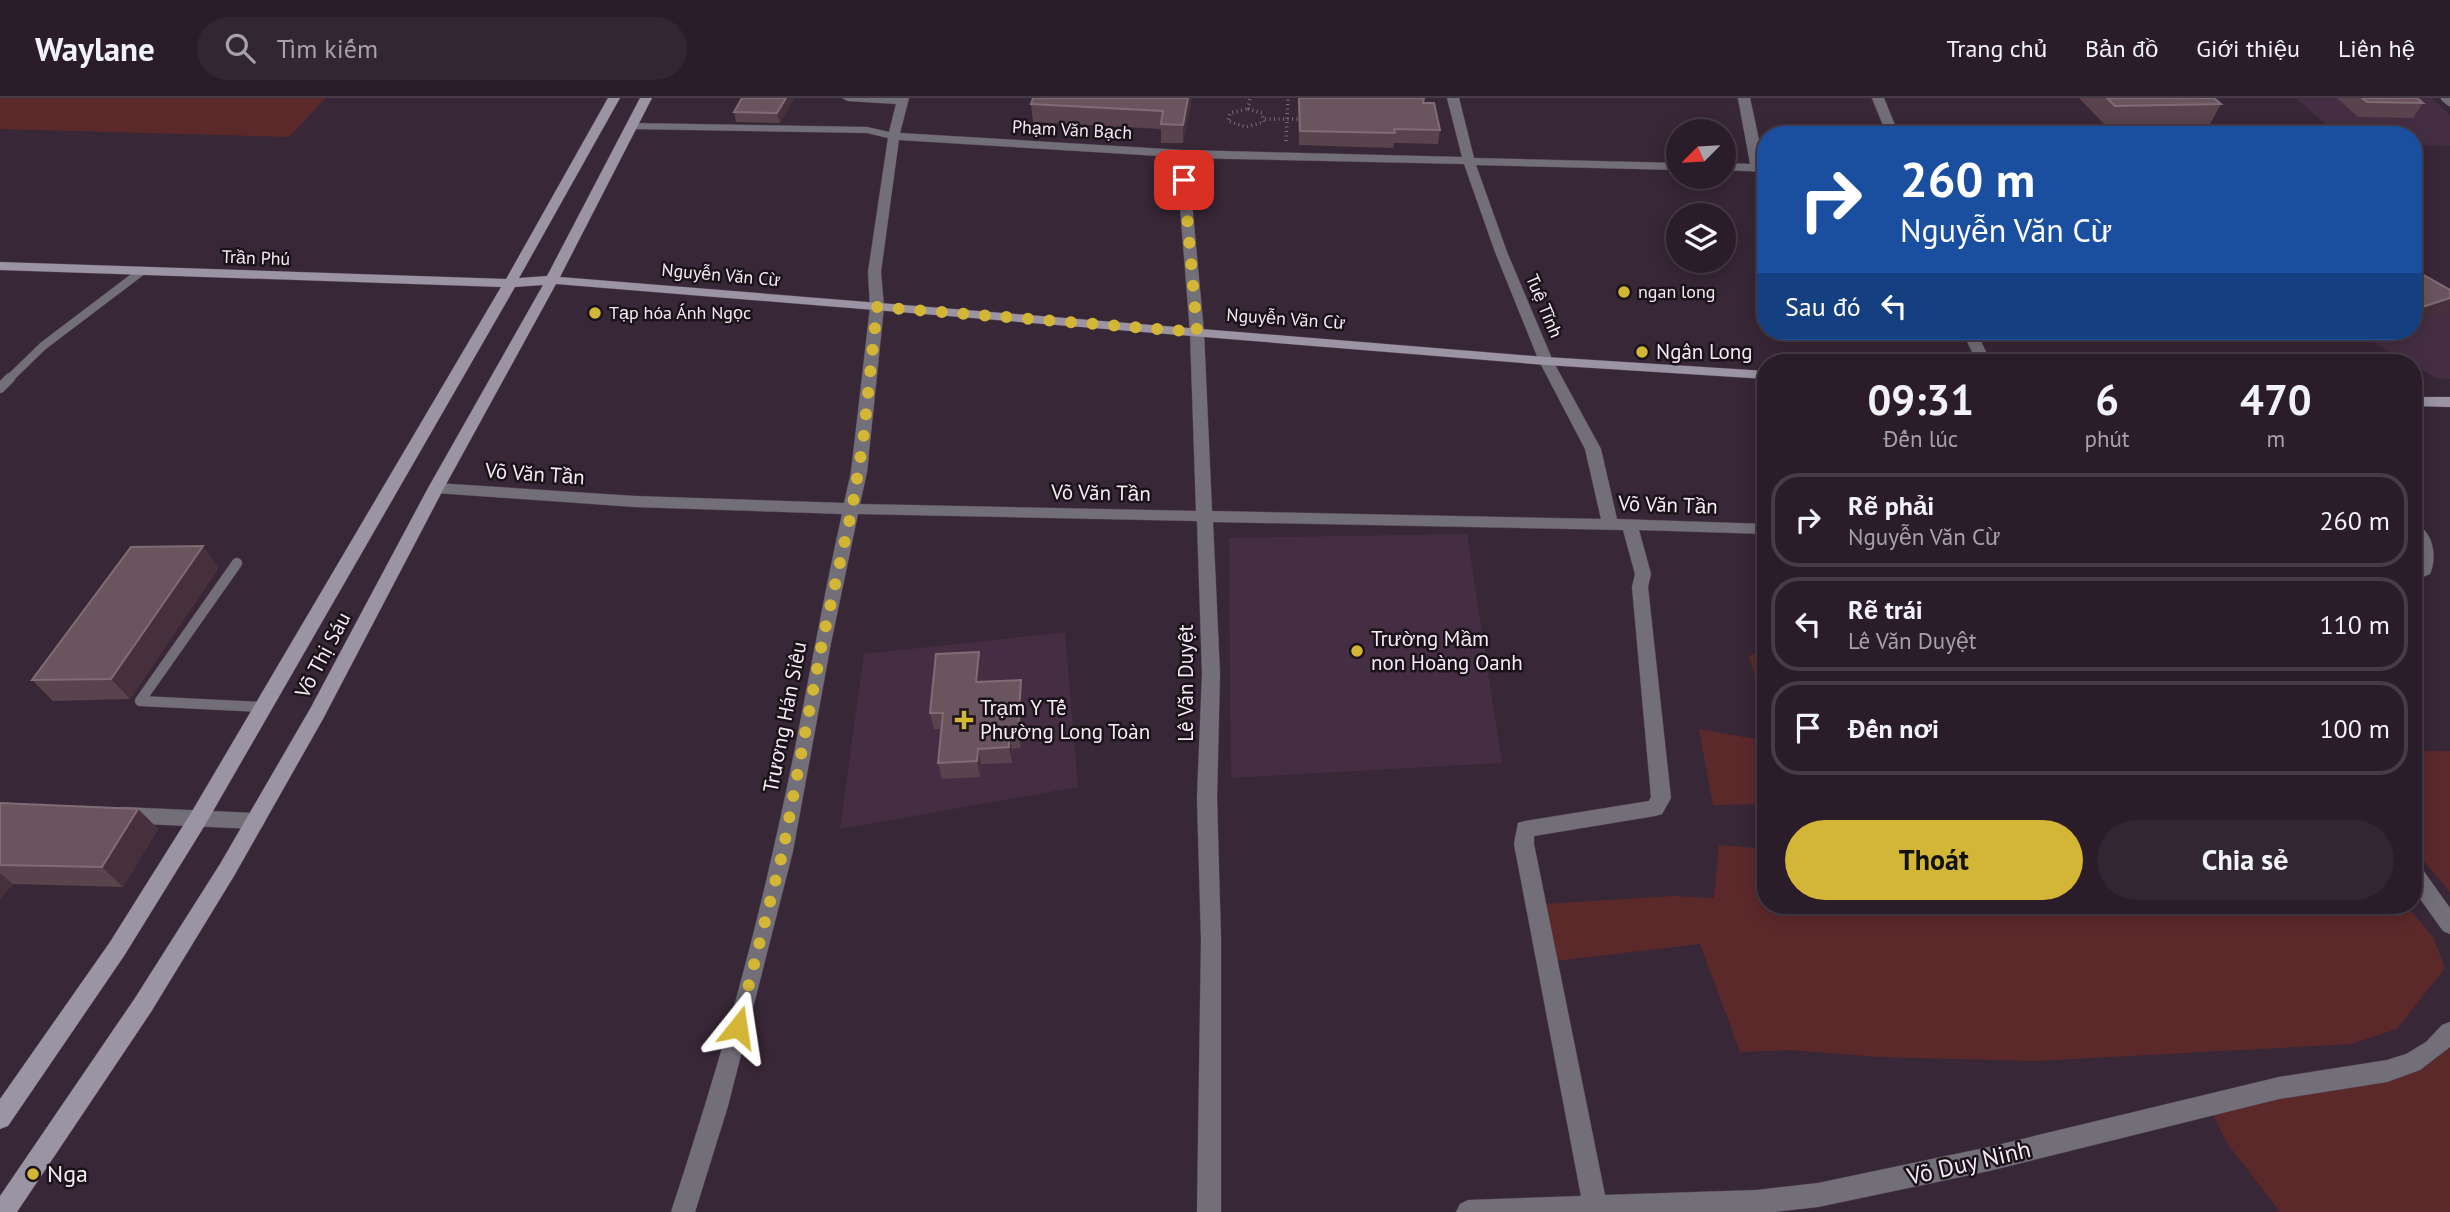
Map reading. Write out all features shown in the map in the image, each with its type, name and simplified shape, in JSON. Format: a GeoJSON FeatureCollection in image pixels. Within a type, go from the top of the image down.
{"type":"FeatureCollection","features":[{"type":"Feature","properties":{"kind":"main road","name":"Võ Thị Sáu"},"geometry":{"type":"LineString","coordinates":[[0,1118],[117,949],[198,819],[510,283],[614,98]]}},
{"type":"Feature","properties":{"kind":"main road","name":"Võ Thị Sáu"},"geometry":{"type":"LineString","coordinates":[[3,1212],[143,1005],[317,714],[436,488],[552,280],[646,98]]}},
{"type":"Feature","properties":{"kind":"main road","name":"Trần Phú"},"geometry":{"type":"LineString","coordinates":[[0,266],[510,283]]}},
{"type":"Feature","properties":{"kind":"main road","name":"Nguyễn Văn Cừ"},"geometry":{"type":"LineString","coordinates":[[510,283],[552,280],[1546,361],[1757,374]]}},
{"type":"Feature","properties":{"kind":"main road"},"geometry":{"type":"LineString","coordinates":[[2422,401],[2450,402]]}},
{"type":"Feature","properties":{"kind":"street"},"geometry":{"type":"LineString","coordinates":[[848,98],[903,100]]}},
{"type":"Feature","properties":{"kind":"street","name":"Tuệ Tĩnh"},"geometry":{"type":"LineString","coordinates":[[1453,98],[1468,159],[1501,252],[1546,361],[1593,449],[1620,524],[1643,574],[1640,587],[1661,798],[1655,808],[1525,829],[1524,844],[1595,1207]]}},
{"type":"Feature","properties":{"kind":"street"},"geometry":{"type":"LineString","coordinates":[[1744,98],[1757,152]]}},
{"type":"Feature","properties":{"kind":"street"},"geometry":{"type":"LineString","coordinates":[[1878,98],[1889,126]]}},
{"type":"Feature","properties":{"kind":"street","name":"Trương Hán Siêu"},"geometry":{"type":"LineString","coordinates":[[683,1212],[718,1106],[783,851],[822,643],[852,509],[863,442],[877,307],[873,280],[893,136],[903,100]]}},
{"type":"Feature","properties":{"kind":"street","name":"Phạm Văn Bạch"},"geometry":{"type":"LineString","coordinates":[[632,126],[867,130],[893,136],[1182,154],[1666,166]]}},
{"type":"Feature","properties":{"kind":"street","name":"Lê Văn Duyệt"},"geometry":{"type":"LineString","coordinates":[[1182,154],[1197,332],[1211,674],[1207,798],[1211,940],[1209,1212]]}},
{"type":"Feature","properties":{"kind":"street"},"geometry":{"type":"LineString","coordinates":[[1736,167],[1757,168]]}},
{"type":"Feature","properties":{"kind":"street","name":"Võ Văn Tần"},"geometry":{"type":"LineString","coordinates":[[436,488],[659,503],[852,509],[1757,529]]}},
{"type":"Feature","properties":{"kind":"street"},"geometry":{"type":"LineString","coordinates":[[2422,538],[2428,556],[2422,571]]}},
{"type":"Feature","properties":{"kind":"street"},"geometry":{"type":"LineString","coordinates":[[109,814],[255,821]]}},
{"type":"Feature","properties":{"kind":"street"},"geometry":{"type":"LineString","coordinates":[[2422,885],[2450,925]]}},
{"type":"Feature","properties":{"kind":"street","name":"Võ Duy Ninh"},"geometry":{"type":"LineString","coordinates":[[1468,1212],[1757,1202],[1818,1195],[1887,1182],[2278,1088],[2388,1071],[2412,1063],[2434,1049],[2450,1032]]}},
{"type":"Feature","properties":{"kind":"lane"},"geometry":{"type":"LineString","coordinates":[[2445,98],[2450,102]]}},
{"type":"Feature","properties":{"kind":"lane"},"geometry":{"type":"LineString","coordinates":[[0,388],[43,346],[142,271]]}},
{"type":"Feature","properties":{"kind":"lane"},"geometry":{"type":"LineString","coordinates":[[237,563],[140,701],[263,707]]}},
{"type":"Feature","properties":{"kind":"path"},"geometry":{"type":"LineString","coordinates":[[1248,109],[1250,98]]}},
{"type":"Feature","properties":{"kind":"path"},"geometry":{"type":"LineString","coordinates":[[1284,156],[1288,98]]}},
{"type":"Feature","properties":{"kind":"path"},"geometry":{"type":"LineString","coordinates":[[1248,109],[1262,113],[1265,119],[1260,125],[1249,128],[1236,126],[1228,121],[1230,113],[1248,109]]}},
{"type":"Feature","properties":{"kind":"path"},"geometry":{"type":"LineString","coordinates":[[1265,119],[1309,120]]}},
{"type":"Feature","properties":{"kind":"shaded area"},"geometry":{"type":"Polygon","coordinates":[[[0,98],[326,98],[289,137],[0,129],[0,98]]]}},
{"type":"Feature","properties":{"kind":"shaded area"},"geometry":{"type":"Polygon","coordinates":[[[2296,98],[2432,98],[2450,115],[2450,146],[2422,145],[2422,126],[2328,126],[2296,98]]]}},
{"type":"Feature","properties":{"kind":"shaded area"},"geometry":{"type":"Polygon","coordinates":[[[2422,279],[2450,296],[2450,379],[2436,378],[2422,370],[2422,354],[2394,354],[2369,340],[2422,340],[2422,279]]]}},
{"type":"Feature","properties":{"kind":"shaded area","name":"Trường Mầm non Hoàng Oanh"},"geometry":{"type":"Polygon","coordinates":[[[1467,534],[1502,763],[1231,778],[1229,538],[1467,534]]]}},
{"type":"Feature","properties":{"kind":"shaded area","name":"Trạm Y Tế Phường Long Toàn"},"geometry":{"type":"Polygon","coordinates":[[[1065,632],[1078,787],[840,829],[864,654],[1065,632]]]}},
{"type":"Feature","properties":{"kind":"shaded area"},"geometry":{"type":"Polygon","coordinates":[[[1757,652],[1757,678],[1754,674],[1749,656],[1757,652]]]}},
{"type":"Feature","properties":{"kind":"shaded area"},"geometry":{"type":"Polygon","coordinates":[[[1699,729],[1757,739],[1757,804],[1713,805],[1699,729]]]}},
{"type":"Feature","properties":{"kind":"shaded area"},"geometry":{"type":"Polygon","coordinates":[[[2422,750],[2450,751],[2450,892],[2422,859],[2422,750]]]}},
{"type":"Feature","properties":{"kind":"shaded area"},"geometry":{"type":"Polygon","coordinates":[[[1719,845],[1757,848],[1757,914],[2414,914],[2433,937],[2445,968],[2397,1029],[2351,1044],[2035,1061],[1879,1057],[1791,1050],[1740,1052],[1700,944],[1555,961],[1544,904],[1674,896],[1714,898],[1719,845]]]}},
{"type":"Feature","properties":{"kind":"shaded area"},"geometry":{"type":"Polygon","coordinates":[[[2450,1043],[2450,1212],[2280,1212],[2227,1143],[2213,1114],[2450,1043]]]}},
{"type":"Feature","properties":{"kind":"building"},"geometry":{"type":"Polygon","coordinates":[[[742,98],[786,98],[777,113],[734,112],[742,98]]]}},
{"type":"Feature","properties":{"kind":"building"},"geometry":{"type":"Polygon","coordinates":[[[1033,98],[1188,98],[1183,125],[1161,124],[1163,111],[1031,104],[1033,98]]]}},
{"type":"Feature","properties":{"kind":"building"},"geometry":{"type":"Polygon","coordinates":[[[1299,98],[1424,98],[1423,103],[1434,103],[1440,130],[1394,129],[1395,133],[1300,131],[1299,98]]]}},
{"type":"Feature","properties":{"kind":"building"},"geometry":{"type":"Polygon","coordinates":[[[2107,98],[2214,98],[2221,104],[2115,106],[2107,98]]]}},
{"type":"Feature","properties":{"kind":"building"},"geometry":{"type":"Polygon","coordinates":[[[2362,98],[2417,98],[2423,103],[2367,102],[2362,98]]]}},
{"type":"Feature","properties":{"kind":"building"},"geometry":{"type":"Polygon","coordinates":[[[2422,274],[2450,290],[2450,298],[2422,307],[2422,274]]]}},
{"type":"Feature","properties":{"kind":"building"},"geometry":{"type":"Polygon","coordinates":[[[203,546],[111,679],[32,680],[131,547],[203,546]]]}},
{"type":"Feature","properties":{"kind":"building"},"geometry":{"type":"Polygon","coordinates":[[[979,652],[976,682],[1021,680],[1018,733],[1009,733],[1009,747],[978,749],[977,761],[938,763],[943,713],[930,713],[936,654],[979,652]]]}},
{"type":"Feature","properties":{"kind":"building"},"geometry":{"type":"Polygon","coordinates":[[[0,803],[138,809],[102,867],[0,865],[0,803]]]}},
{"type":"Feature","properties":{"kind":"place","name":"ngan long"},"geometry":{"type":"Point","coordinates":[1624,292]}},
{"type":"Feature","properties":{"kind":"place","name":"Tạp hóa Ánh Ngọc"},"geometry":{"type":"Point","coordinates":[595,313]}},
{"type":"Feature","properties":{"kind":"place","name":"Ngân Long"},"geometry":{"type":"Point","coordinates":[1642,352]}},
{"type":"Feature","properties":{"kind":"place","name":"Trường Mầm non Hoàng Oanh"},"geometry":{"type":"Point","coordinates":[1357,651]}},
{"type":"Feature","properties":{"kind":"place","name":"Trạm Y Tế Phường Long Toàn"},"geometry":{"type":"Point","coordinates":[964,720]}},
{"type":"Feature","properties":{"kind":"place","name":"Nga"},"geometry":{"type":"Point","coordinates":[33,1174]}},
{"type":"Feature","properties":{"kind":"route"},"geometry":{"type":"LineString","coordinates":[[738,1027],[783,851],[822,643],[852,509],[863,442],[877,307],[1197,332],[1184,180]]}}]}
